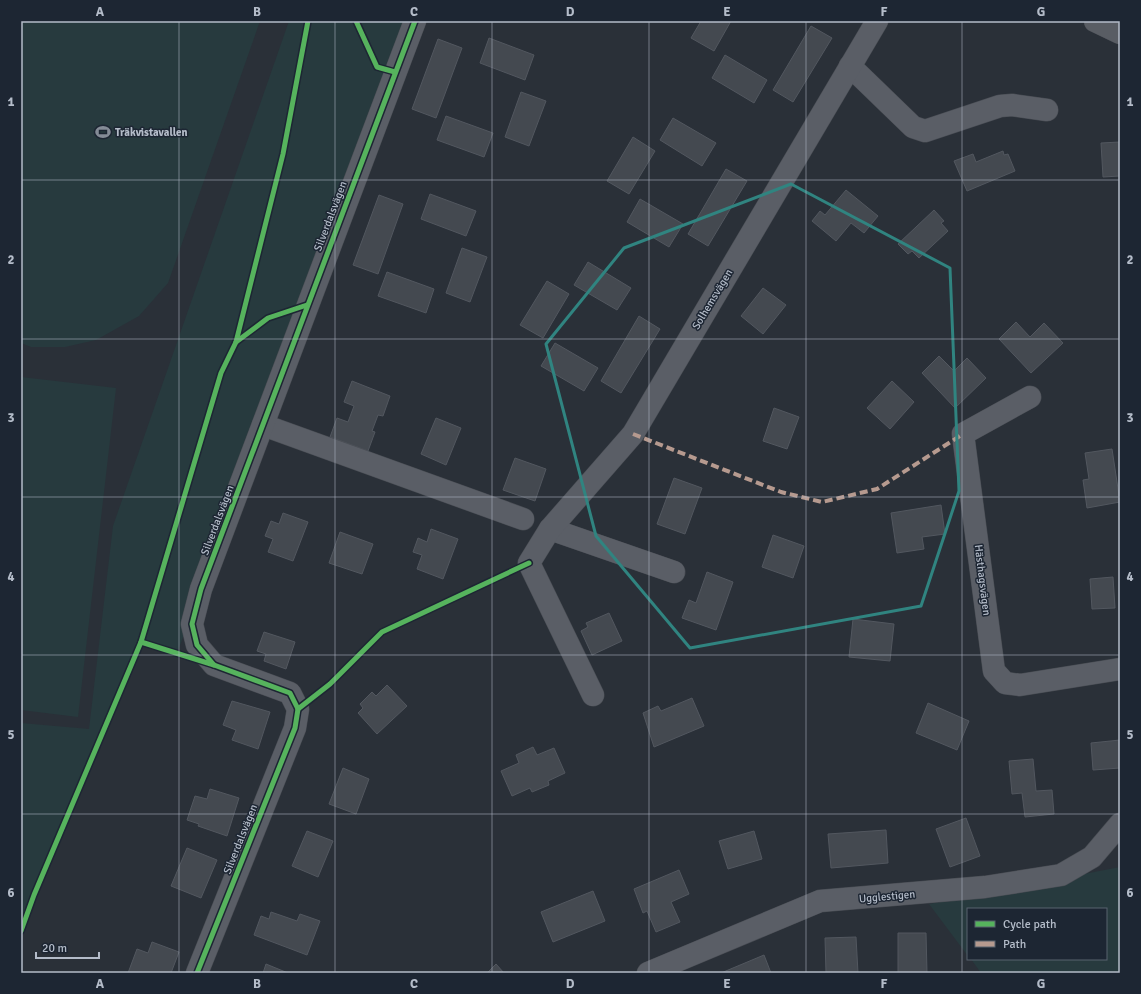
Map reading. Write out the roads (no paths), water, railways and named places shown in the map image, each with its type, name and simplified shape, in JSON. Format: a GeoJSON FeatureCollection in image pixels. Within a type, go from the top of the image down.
{"type":"FeatureCollection","features":[{"type":"Feature","properties":{"kind":"main road"},"geometry":{"type":"LineString","coordinates":[[1094,21],[1120,33]]}},
{"type":"Feature","properties":{"kind":"street","name":"Silverdalsvägen"},"geometry":{"type":"LineString","coordinates":[[196,973],[295,728],[298,709],[290,693],[214,665],[197,645],[192,624],[201,589],[415,21]]}},
{"type":"Feature","properties":{"kind":"street","name":"Solhemsvägen"},"geometry":{"type":"LineString","coordinates":[[594,695],[529,563],[550,529],[632,434],[876,21]]}},
{"type":"Feature","properties":{"kind":"street"},"geometry":{"type":"LineString","coordinates":[[850,66],[913,127],[925,131],[1000,106],[1012,105],[1047,110]]}},
{"type":"Feature","properties":{"kind":"street","name":"Hästhagsvägen"},"geometry":{"type":"LineString","coordinates":[[1030,397],[963,434],[994,671],[1005,683],[1020,685],[1120,669]]}},
{"type":"Feature","properties":{"kind":"street"},"geometry":{"type":"LineString","coordinates":[[263,425],[523,519]]}},
{"type":"Feature","properties":{"kind":"street"},"geometry":{"type":"LineString","coordinates":[[550,529],[674,572]]}},
{"type":"Feature","properties":{"kind":"street","name":"Ugglestigen"},"geometry":{"type":"LineString","coordinates":[[648,973],[820,901],[984,887],[1061,875],[1092,857],[1120,824]]}},
{"type":"Feature","properties":{"kind":"place","name":"Träkvistavallen"},"geometry":{"type":"Point","coordinates":[103,132]}}]}
